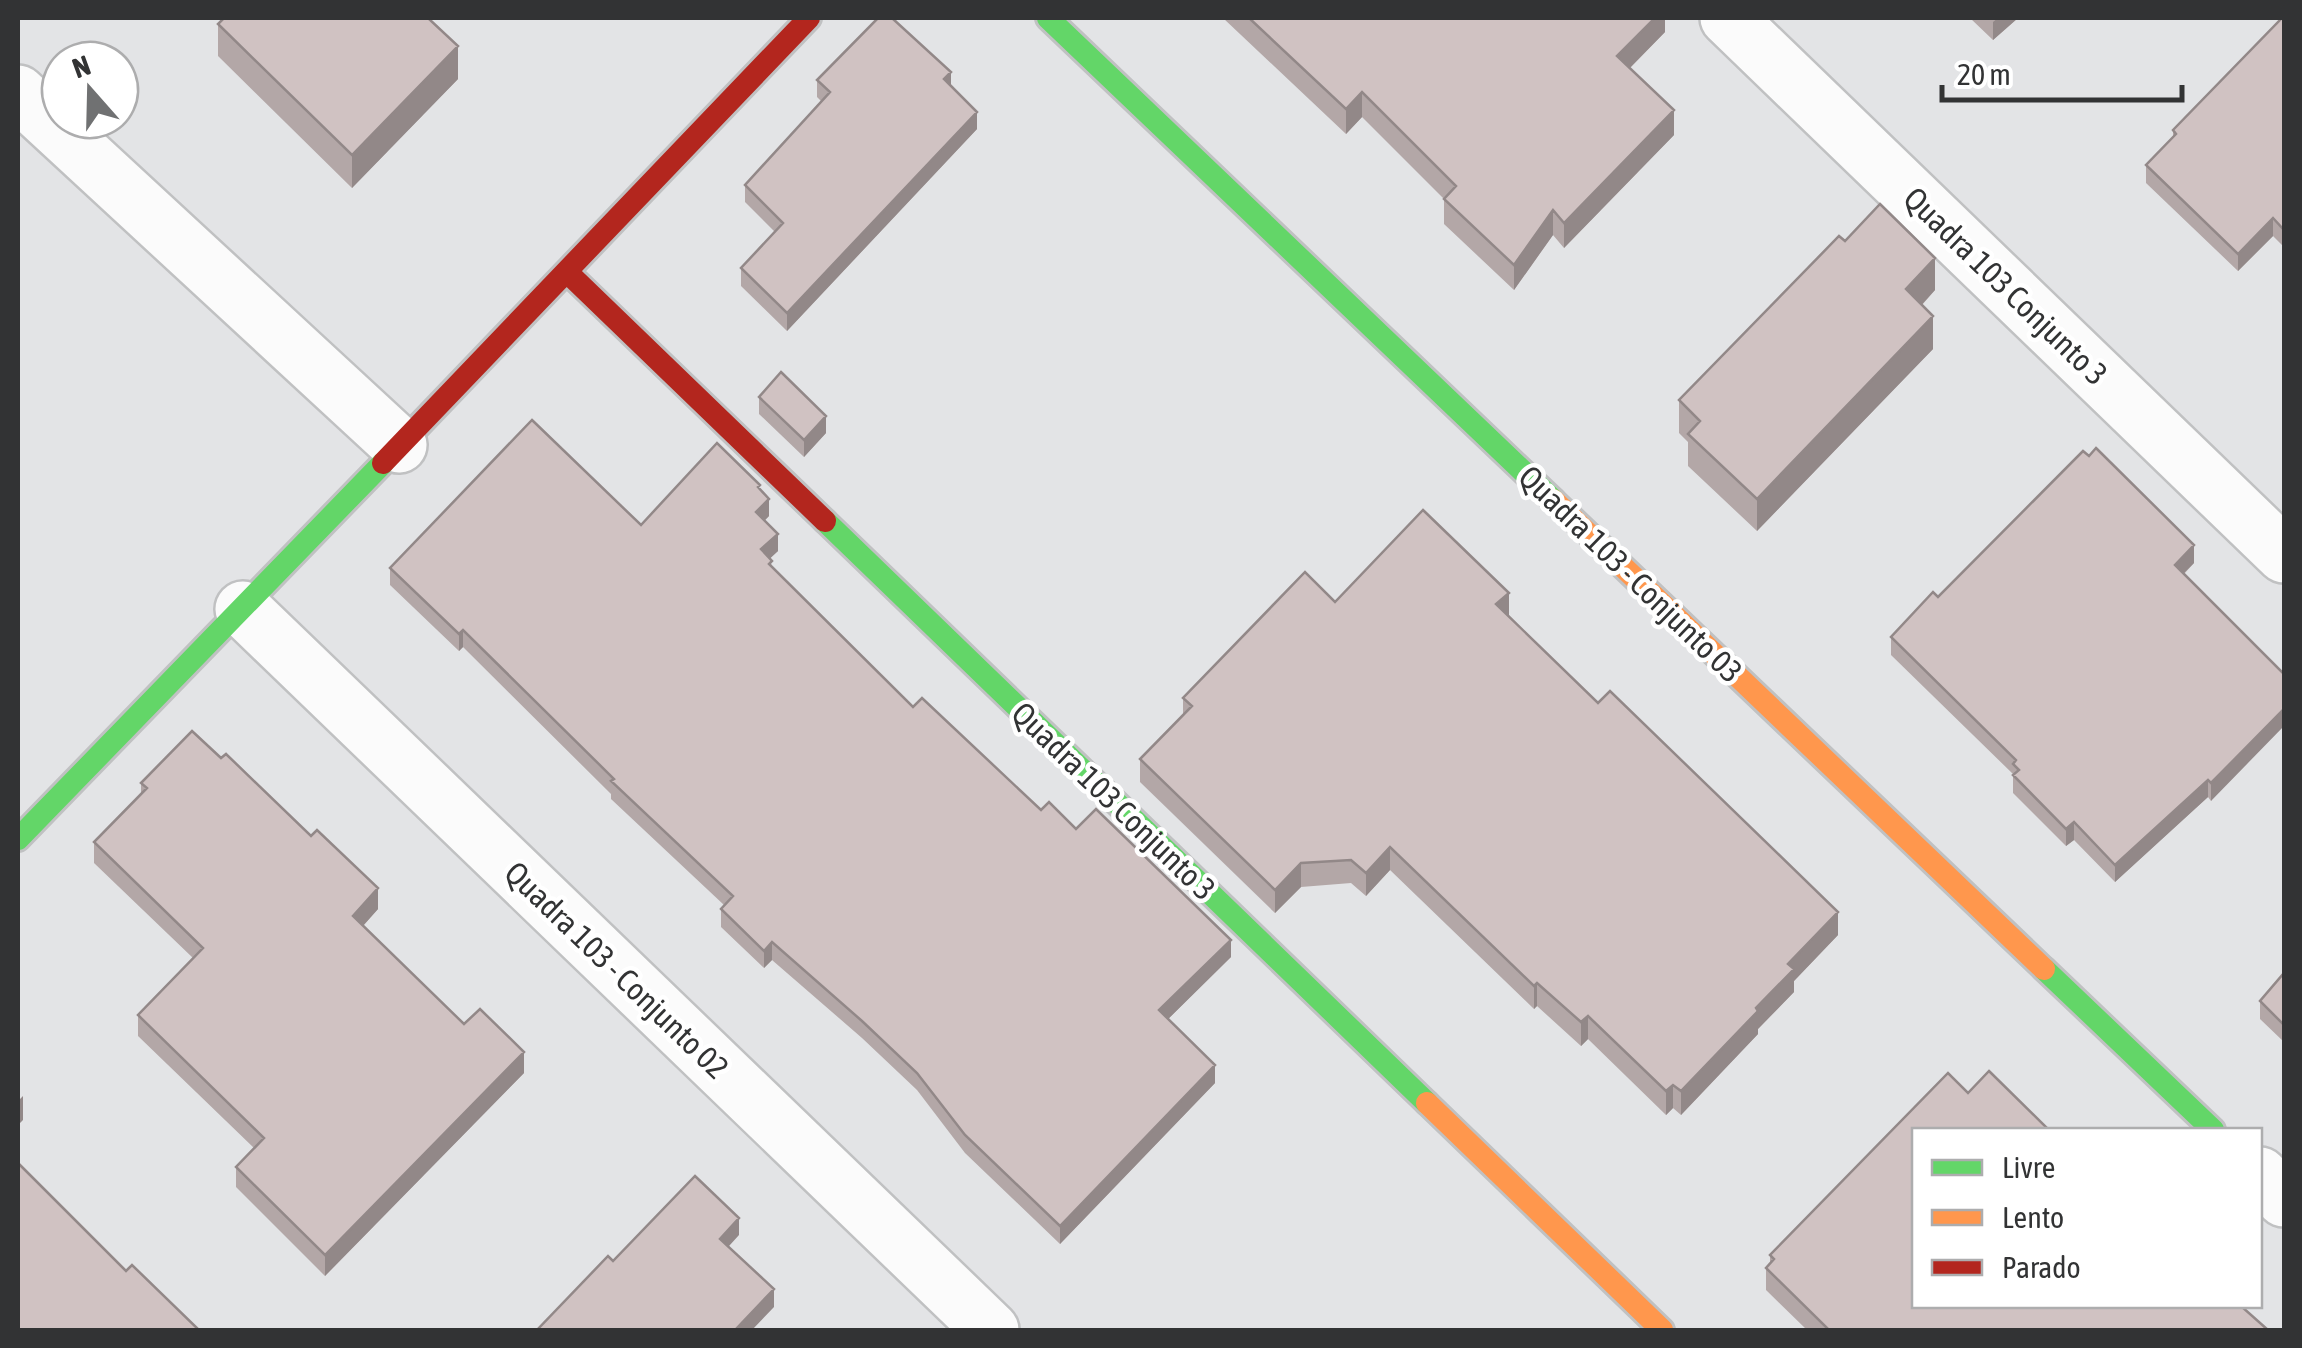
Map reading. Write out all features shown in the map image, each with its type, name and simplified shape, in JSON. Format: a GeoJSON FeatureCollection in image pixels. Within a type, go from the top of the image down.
{"type":"FeatureCollection","features":[{"type":"Feature","properties":{"kind":"street"},"geometry":{"type":"LineString","coordinates":[[18,839],[809,18]]}},
{"type":"Feature","properties":{"kind":"street","name":"Quadra 103 - Conjunto 03"},"geometry":{"type":"LineString","coordinates":[[1048,18],[2211,1128]]}},
{"type":"Feature","properties":{"kind":"street","name":"Quadra 103 Conjunto 3"},"geometry":{"type":"LineString","coordinates":[[1728,18],[2284,555]]}},
{"type":"Feature","properties":{"kind":"street"},"geometry":{"type":"LineString","coordinates":[[18,93],[399,445]]}},
{"type":"Feature","properties":{"kind":"street","name":"Quadra 103 Conjunto 3"},"geometry":{"type":"LineString","coordinates":[[567,272],[1662,1330]]}},
{"type":"Feature","properties":{"kind":"street","name":"Quadra 103 - Conjunto 02"},"geometry":{"type":"LineString","coordinates":[[243,609],[991,1330]]}},
{"type":"Feature","properties":{"kind":"street"},"geometry":{"type":"LineString","coordinates":[[2262,1177],[2284,1199]]}},
{"type":"Feature","properties":{"kind":"building"},"geometry":{"type":"Polygon","coordinates":[[[224,18],[428,18],[458,46],[352,155],[218,24],[224,18]]]}},
{"type":"Feature","properties":{"kind":"building"},"geometry":{"type":"Polygon","coordinates":[[[878,18],[892,18],[951,72],[944,79],[977,112],[787,313],[741,268],[783,223],[745,185],[830,92],[817,80],[878,18]]]}},
{"type":"Feature","properties":{"kind":"building"},"geometry":{"type":"Polygon","coordinates":[[[1249,18],[1655,18],[1617,56],[1674,110],[1564,223],[1553,210],[1514,265],[1444,199],[1456,186],[1362,92],[1346,109],[1249,18]]]}},
{"type":"Feature","properties":{"kind":"building"},"geometry":{"type":"Polygon","coordinates":[[[2282,18],[2284,230],[2273,218],[2238,254],[2146,165],[2176,134],[2173,130],[2282,18]]]}},
{"type":"Feature","properties":{"kind":"building"},"geometry":{"type":"Polygon","coordinates":[[[1880,204],[1935,258],[1906,289],[1933,316],[1757,499],[1688,434],[1700,421],[1679,400],[1839,236],[1845,241],[1880,204]]]}},
{"type":"Feature","properties":{"kind":"building"},"geometry":{"type":"Polygon","coordinates":[[[781,372],[826,416],[804,440],[759,397],[781,372]]]}},
{"type":"Feature","properties":{"kind":"building"},"geometry":{"type":"Polygon","coordinates":[[[532,420],[641,525],[717,443],[769,499],[756,512],[778,534],[761,549],[772,561],[769,564],[913,707],[922,698],[1041,810],[1049,802],[1076,829],[1096,809],[1231,940],[1159,1010],[1215,1065],[1060,1226],[965,1135],[917,1073],[862,1021],[772,942],[764,951],[721,909],[733,896],[611,781],[614,779],[463,630],[459,634],[390,568],[532,420]]]}},
{"type":"Feature","properties":{"kind":"building"},"geometry":{"type":"Polygon","coordinates":[[[2096,448],[2194,545],[2175,565],[2284,674],[2284,709],[2211,783],[2208,780],[2115,865],[2074,822],[2066,829],[2013,775],[2019,770],[2013,764],[2016,760],[1891,637],[1933,592],[1938,597],[2083,451],[2089,456],[2096,448]]]}},
{"type":"Feature","properties":{"kind":"building"},"geometry":{"type":"Polygon","coordinates":[[[1423,510],[1509,593],[1496,604],[1598,703],[1610,691],[1838,912],[1788,964],[1794,969],[1756,1008],[1758,1011],[1681,1091],[1673,1085],[1666,1091],[1588,1016],[1581,1022],[1537,983],[1534,986],[1390,847],[1366,873],[1351,860],[1301,863],[1275,890],[1140,759],[1192,706],[1183,698],[1305,572],[1335,602],[1423,510]]]}},
{"type":"Feature","properties":{"kind":"building"},"geometry":{"type":"Polygon","coordinates":[[[192,731],[221,758],[226,754],[311,836],[317,830],[378,888],[353,916],[464,1024],[480,1009],[524,1052],[325,1255],[236,1167],[264,1138],[138,1015],[203,948],[94,842],[147,788],[141,783],[192,731]]]}},
{"type":"Feature","properties":{"kind":"building"},"geometry":{"type":"Polygon","coordinates":[[[2284,973],[2284,1025],[2260,1001],[2284,973]]]}},
{"type":"Feature","properties":{"kind":"building"},"geometry":{"type":"Polygon","coordinates":[[[1989,1071],[2047,1128],[1912,1128],[1912,1308],[2243,1308],[2268,1330],[1829,1330],[1766,1268],[1774,1259],[1770,1255],[1948,1073],[1968,1093],[1989,1071]]]}},
{"type":"Feature","properties":{"kind":"building"},"geometry":{"type":"Polygon","coordinates":[[[18,1163],[126,1271],[132,1265],[199,1330],[18,1330],[18,1163]]]}},
{"type":"Feature","properties":{"kind":"building"},"geometry":{"type":"Polygon","coordinates":[[[695,1176],[739,1218],[720,1239],[774,1289],[735,1330],[537,1330],[608,1256],[613,1261],[695,1176]]]}},
{"type":"Feature","properties":{"kind":"traffic: fast"},"geometry":{"type":"LineString","coordinates":[[1048,18],[1553,500]]}},
{"type":"Feature","properties":{"kind":"traffic: fast"},"geometry":{"type":"LineString","coordinates":[[18,839],[383,463]]}},
{"type":"Feature","properties":{"kind":"traffic: fast"},"geometry":{"type":"LineString","coordinates":[[825,521],[1427,1103]]}},
{"type":"Feature","properties":{"kind":"traffic: fast"},"geometry":{"type":"LineString","coordinates":[[2044,969],[2211,1128]]}},
{"type":"Feature","properties":{"kind":"traffic: slow"},"geometry":{"type":"LineString","coordinates":[[1553,500],[2044,969]]}},
{"type":"Feature","properties":{"kind":"traffic: slow"},"geometry":{"type":"LineString","coordinates":[[1427,1103],[1662,1330]]}},
{"type":"Feature","properties":{"kind":"traffic: jam"},"geometry":{"type":"LineString","coordinates":[[383,463],[809,18]]}},
{"type":"Feature","properties":{"kind":"traffic: jam"},"geometry":{"type":"LineString","coordinates":[[567,272],[825,521]]}}]}
